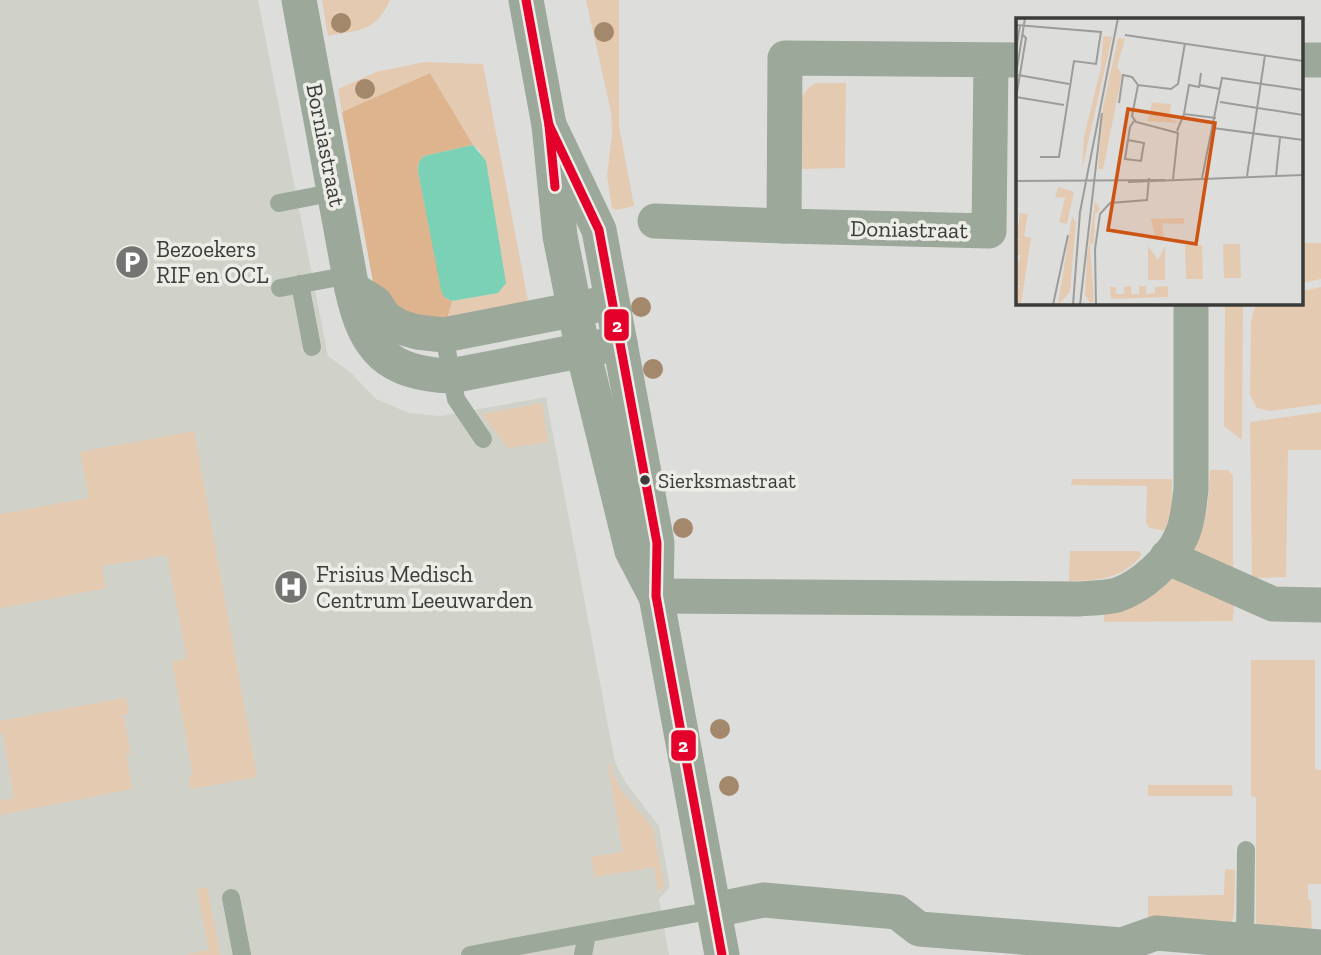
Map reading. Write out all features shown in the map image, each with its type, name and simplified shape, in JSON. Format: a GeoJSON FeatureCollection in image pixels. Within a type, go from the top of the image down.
{"type":"FeatureCollection","features":[{"type":"Feature","properties":{"kind":"street","name":"Borniastraat"},"geometry":{"type":"LineString","coordinates":[[299,0],[358,316],[370,342],[384,356],[410,370],[430,375],[452,376],[620,343]]}},
{"type":"Feature","properties":{"kind":"street"},"geometry":{"type":"LineString","coordinates":[[526,0],[549,124],[561,236],[574,310],[632,551],[656,596]]}},
{"type":"Feature","properties":{"kind":"street","name":"Doniastraat"},"geometry":{"type":"LineString","coordinates":[[655,221],[785,226],[989,231],[1005,60],[785,58],[785,226]]}},
{"type":"Feature","properties":{"kind":"street"},"geometry":{"type":"LineString","coordinates":[[549,124],[599,230],[657,543],[656,596],[722,955]]}},
{"type":"Feature","properties":{"kind":"street"},"geometry":{"type":"LineString","coordinates":[[351,282],[375,303],[385,318],[400,327],[444,335],[612,302]]}},
{"type":"Feature","properties":{"kind":"street"},"geometry":{"type":"LineString","coordinates":[[656,596],[1066,599],[1107,597],[1131,589],[1167,557],[1180,539],[1188,516],[1191,489],[1191,304]]}},
{"type":"Feature","properties":{"kind":"street"},"geometry":{"type":"LineString","coordinates":[[1167,557],[1273,604],[1321,605]]}},
{"type":"Feature","properties":{"kind":"street"},"geometry":{"type":"LineString","coordinates":[[714,911],[764,900],[897,912],[919,929],[1122,945],[1156,933],[1255,946],[1321,947]]}},
{"type":"Feature","properties":{"kind":"lane"},"geometry":{"type":"LineString","coordinates":[[279,203],[335,192]]}},
{"type":"Feature","properties":{"kind":"lane"},"geometry":{"type":"LineString","coordinates":[[280,288],[300,284],[351,282]]}},
{"type":"Feature","properties":{"kind":"lane"},"geometry":{"type":"LineString","coordinates":[[300,284],[312,347]]}},
{"type":"Feature","properties":{"kind":"lane"},"geometry":{"type":"LineString","coordinates":[[444,335],[456,399],[483,439]]}},
{"type":"Feature","properties":{"kind":"lane"},"geometry":{"type":"LineString","coordinates":[[1245,850],[1255,946]]}},
{"type":"Feature","properties":{"kind":"lane"},"geometry":{"type":"LineString","coordinates":[[232,898],[242,955]]}},
{"type":"Feature","properties":{"kind":"lane"},"geometry":{"type":"LineString","coordinates":[[470,955],[714,911]]}},
{"type":"Feature","properties":{"kind":"lane"},"geometry":{"type":"LineString","coordinates":[[583,955],[587,934]]}},
{"type":"Feature","properties":{"kind":"shaded area","name":"Frisius Medisch Centrum Leeuwarden"},"geometry":{"type":"Polygon","coordinates":[[[0,0],[258,0],[328,356],[350,372],[376,399],[409,413],[440,416],[546,397],[615,762],[626,783],[659,826],[670,887],[659,899],[669,955],[0,955],[0,0]]]}},
{"type":"Feature","properties":{"kind":"shaded area"},"geometry":{"type":"Polygon","coordinates":[[[322,0],[390,0],[372,24],[358,30],[328,36],[322,0]]]}},
{"type":"Feature","properties":{"kind":"shaded area"},"geometry":{"type":"Polygon","coordinates":[[[586,0],[619,0],[619,126],[634,206],[617,210],[612,208],[607,175],[612,135],[611,112],[586,0]]]}},
{"type":"Feature","properties":{"kind":"shaded area"},"geometry":{"type":"Polygon","coordinates":[[[425,62],[483,64],[529,306],[446,323],[452,301],[498,293],[480,151],[473,145],[430,73],[342,112],[338,89],[376,72],[425,62]]]}},
{"type":"Feature","properties":{"kind":"shaded area"},"geometry":{"type":"Polygon","coordinates":[[[430,73],[473,145],[424,156],[419,162],[418,171],[444,297],[452,301],[446,323],[406,316],[373,282],[342,112],[430,73]]]}},
{"type":"Feature","properties":{"kind":"shaded area"},"geometry":{"type":"Polygon","coordinates":[[[817,83],[846,83],[845,168],[800,169],[802,96],[810,86],[817,83]]]}},
{"type":"Feature","properties":{"kind":"shaded area"},"geometry":{"type":"Polygon","coordinates":[[[473,145],[486,161],[506,283],[498,293],[452,301],[444,297],[441,290],[418,171],[419,162],[424,156],[473,145]]]}},
{"type":"Feature","properties":{"kind":"shaded area"},"geometry":{"type":"Polygon","coordinates":[[[1304,243],[1321,243],[1321,279],[1304,283],[1304,243]]]}},
{"type":"Feature","properties":{"kind":"shaded area"},"geometry":{"type":"Polygon","coordinates":[[[1321,287],[1321,404],[1270,411],[1257,408],[1250,395],[1251,321],[1255,307],[1259,304],[1304,304],[1304,291],[1321,287]]]}},
{"type":"Feature","properties":{"kind":"shaded area"},"geometry":{"type":"Polygon","coordinates":[[[1243,304],[1242,440],[1224,426],[1225,305],[1243,304]]]}},
{"type":"Feature","properties":{"kind":"shaded area"},"geometry":{"type":"Polygon","coordinates":[[[542,403],[548,442],[508,448],[482,414],[542,403]]]}},
{"type":"Feature","properties":{"kind":"shaded area"},"geometry":{"type":"Polygon","coordinates":[[[1321,412],[1321,450],[1288,450],[1286,577],[1252,578],[1250,422],[1321,412]]]}},
{"type":"Feature","properties":{"kind":"shaded area"},"geometry":{"type":"Polygon","coordinates":[[[194,431],[257,777],[191,789],[189,776],[193,775],[172,662],[187,658],[167,555],[102,566],[106,587],[103,589],[0,608],[0,514],[89,498],[80,452],[194,431]]]}},
{"type":"Feature","properties":{"kind":"shaded area"},"geometry":{"type":"Polygon","coordinates":[[[1210,470],[1228,470],[1233,476],[1233,574],[1191,553],[1204,523],[1210,470]]]}},
{"type":"Feature","properties":{"kind":"shaded area"},"geometry":{"type":"Polygon","coordinates":[[[1072,479],[1172,479],[1172,506],[1165,531],[1149,528],[1146,522],[1147,486],[1071,485],[1072,479]]]}},
{"type":"Feature","properties":{"kind":"shaded area"},"geometry":{"type":"Polygon","coordinates":[[[1070,551],[1139,551],[1142,555],[1118,574],[1069,581],[1070,551]]]}},
{"type":"Feature","properties":{"kind":"shaded area"},"geometry":{"type":"Polygon","coordinates":[[[1172,576],[1234,604],[1233,621],[1104,622],[1104,614],[1142,602],[1172,576]]]}},
{"type":"Feature","properties":{"kind":"shaded area"},"geometry":{"type":"Polygon","coordinates":[[[1251,660],[1315,660],[1315,769],[1321,770],[1321,884],[1308,884],[1312,935],[1256,930],[1256,797],[1251,796],[1251,660]]]}},
{"type":"Feature","properties":{"kind":"shaded area"},"geometry":{"type":"Polygon","coordinates":[[[126,698],[129,713],[123,715],[131,753],[126,755],[132,789],[0,815],[0,801],[14,798],[3,734],[0,734],[0,721],[126,698]]]}},
{"type":"Feature","properties":{"kind":"shaded area"},"geometry":{"type":"Polygon","coordinates":[[[607,760],[620,789],[653,828],[664,886],[658,891],[654,867],[595,877],[591,857],[623,852],[607,760]]]}},
{"type":"Feature","properties":{"kind":"shaded area"},"geometry":{"type":"Polygon","coordinates":[[[1148,785],[1232,785],[1233,796],[1148,796],[1148,785]]]}},
{"type":"Feature","properties":{"kind":"shaded area"},"geometry":{"type":"Polygon","coordinates":[[[1225,869],[1235,870],[1234,915],[1231,924],[1148,920],[1148,896],[1224,895],[1225,869]]]}},
{"type":"Feature","properties":{"kind":"shaded area"},"geometry":{"type":"Polygon","coordinates":[[[207,887],[220,955],[184,955],[209,950],[197,889],[207,887]]]}},
{"type":"Feature","properties":{"kind":"transit line","name":"2"},"geometry":{"type":"LineString","coordinates":[[526,0],[549,125],[555,187]]}},
{"type":"Feature","properties":{"kind":"transit line","name":"2"},"geometry":{"type":"LineString","coordinates":[[549,125],[599,230],[657,543],[656,596],[722,955]]}},
{"type":"Feature","properties":{"kind":"place","name":"Bezoekers RIF en OCL"},"geometry":{"type":"Point","coordinates":[132,262]}},
{"type":"Feature","properties":{"kind":"place","name":"Sierksmastraat"},"geometry":{"type":"Point","coordinates":[645,480]}},
{"type":"Feature","properties":{"kind":"place","name":"Frisius Medisch Centrum Leeuwarden"},"geometry":{"type":"Point","coordinates":[291,587]}}]}
